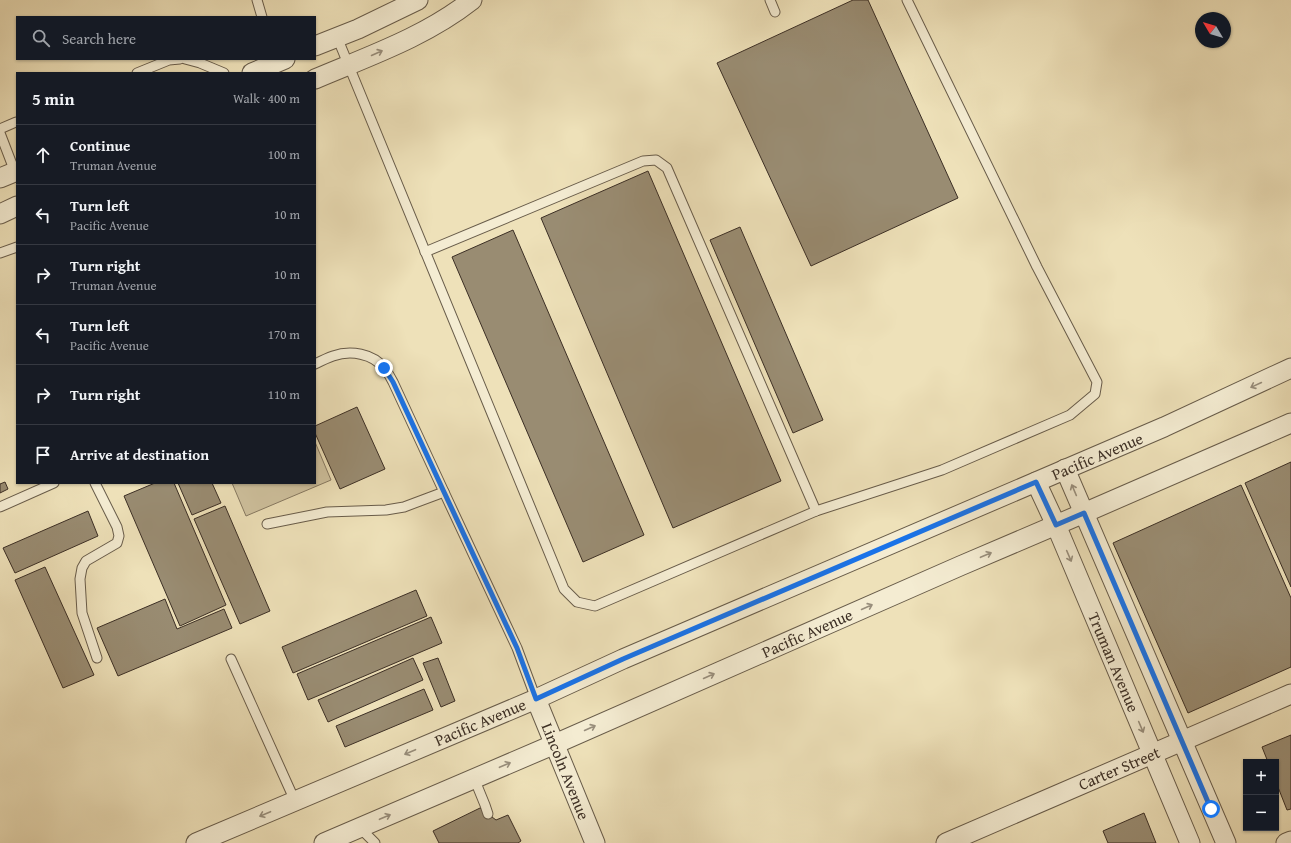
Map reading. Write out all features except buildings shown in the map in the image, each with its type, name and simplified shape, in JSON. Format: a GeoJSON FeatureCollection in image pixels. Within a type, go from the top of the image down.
{"type":"FeatureCollection","features":[{"type":"Feature","properties":{"kind":"street"},"geometry":{"type":"LineString","coordinates":[[316,46],[358,29],[418,0]]}},
{"type":"Feature","properties":{"kind":"street"},"geometry":{"type":"LineString","coordinates":[[316,79],[416,36],[456,13],[472,0]]}},
{"type":"Feature","properties":{"kind":"street"},"geometry":{"type":"LineString","coordinates":[[254,72],[278,60]]}},
{"type":"Feature","properties":{"kind":"street"},"geometry":{"type":"LineString","coordinates":[[0,214],[16,206]]}},
{"type":"Feature","properties":{"kind":"street","name":"Pacific Avenue"},"geometry":{"type":"LineString","coordinates":[[196,843],[536,699],[623,659],[1164,427],[1291,368]]}},
{"type":"Feature","properties":{"kind":"street","name":"Pacific Avenue"},"geometry":{"type":"LineString","coordinates":[[324,843],[1291,423]]}},
{"type":"Feature","properties":{"kind":"street","name":"Truman Avenue"},"geometry":{"type":"LineString","coordinates":[[1065,469],[1226,843]]}},
{"type":"Feature","properties":{"kind":"street","name":"Truman Avenue"},"geometry":{"type":"LineString","coordinates":[[1036,482],[1056,525],[1190,843]]}},
{"type":"Feature","properties":{"kind":"street","name":"Carter Street"},"geometry":{"type":"LineString","coordinates":[[946,843],[1291,694]]}},
{"type":"Feature","properties":{"kind":"street","name":"Lincoln Avenue"},"geometry":{"type":"LineString","coordinates":[[536,699],[595,843]]}},
{"type":"Feature","properties":{"kind":"street"},"geometry":{"type":"LineString","coordinates":[[1286,843],[1291,841]]}},
{"type":"Feature","properties":{"kind":"lane"},"geometry":{"type":"LineString","coordinates":[[257,0],[262,16]]}},
{"type":"Feature","properties":{"kind":"lane"},"geometry":{"type":"LineString","coordinates":[[770,0],[775,12]]}},
{"type":"Feature","properties":{"kind":"lane"},"geometry":{"type":"LineString","coordinates":[[337,38],[564,589],[576,602],[595,606],[816,511],[942,470],[1070,415],[1095,394],[1097,382],[1037,267],[907,0]]}},
{"type":"Feature","properties":{"kind":"lane"},"geometry":{"type":"LineString","coordinates":[[139,72],[169,60]]}},
{"type":"Feature","properties":{"kind":"lane"},"geometry":{"type":"LineString","coordinates":[[189,60],[222,72]]}},
{"type":"Feature","properties":{"kind":"lane"},"geometry":{"type":"LineString","coordinates":[[0,129],[16,122]]}},
{"type":"Feature","properties":{"kind":"lane"},"geometry":{"type":"LineString","coordinates":[[0,133],[11,173]]}},
{"type":"Feature","properties":{"kind":"lane"},"geometry":{"type":"LineString","coordinates":[[425,252],[643,162],[656,160],[667,168],[816,511]]}},
{"type":"Feature","properties":{"kind":"lane"},"geometry":{"type":"LineString","coordinates":[[0,253],[16,247]]}},
{"type":"Feature","properties":{"kind":"lane"},"geometry":{"type":"LineString","coordinates":[[316,364],[347,352],[360,353],[373,358],[384,368],[393,382],[517,648],[536,699]]}},
{"type":"Feature","properties":{"kind":"lane"},"geometry":{"type":"LineString","coordinates":[[0,507],[52,484]]}},
{"type":"Feature","properties":{"kind":"lane"},"geometry":{"type":"LineString","coordinates":[[96,484],[117,527],[119,536],[117,543],[86,561],[82,568],[80,579],[82,613],[97,658]]}},
{"type":"Feature","properties":{"kind":"lane"},"geometry":{"type":"LineString","coordinates":[[267,524],[327,512],[404,508],[444,492]]}},
{"type":"Feature","properties":{"kind":"lane"},"geometry":{"type":"LineString","coordinates":[[231,659],[295,801]]}},
{"type":"Feature","properties":{"kind":"lane"},"geometry":{"type":"LineString","coordinates":[[474,778],[488,814]]}},
{"type":"Feature","properties":{"kind":"lane"},"geometry":{"type":"LineString","coordinates":[[360,828],[375,843]]}},
{"type":"Feature","properties":{"kind":"shaded area"},"geometry":{"type":"Polygon","coordinates":[[[316,444],[331,480],[246,516],[232,484],[316,484],[316,444]]]}},
{"type":"Feature","properties":{"kind":"route"},"geometry":{"type":"LineString","coordinates":[[384,368],[393,382],[517,648],[536,699],[623,659],[1036,482],[1056,525],[1084,513],[1211,809]]}}]}
